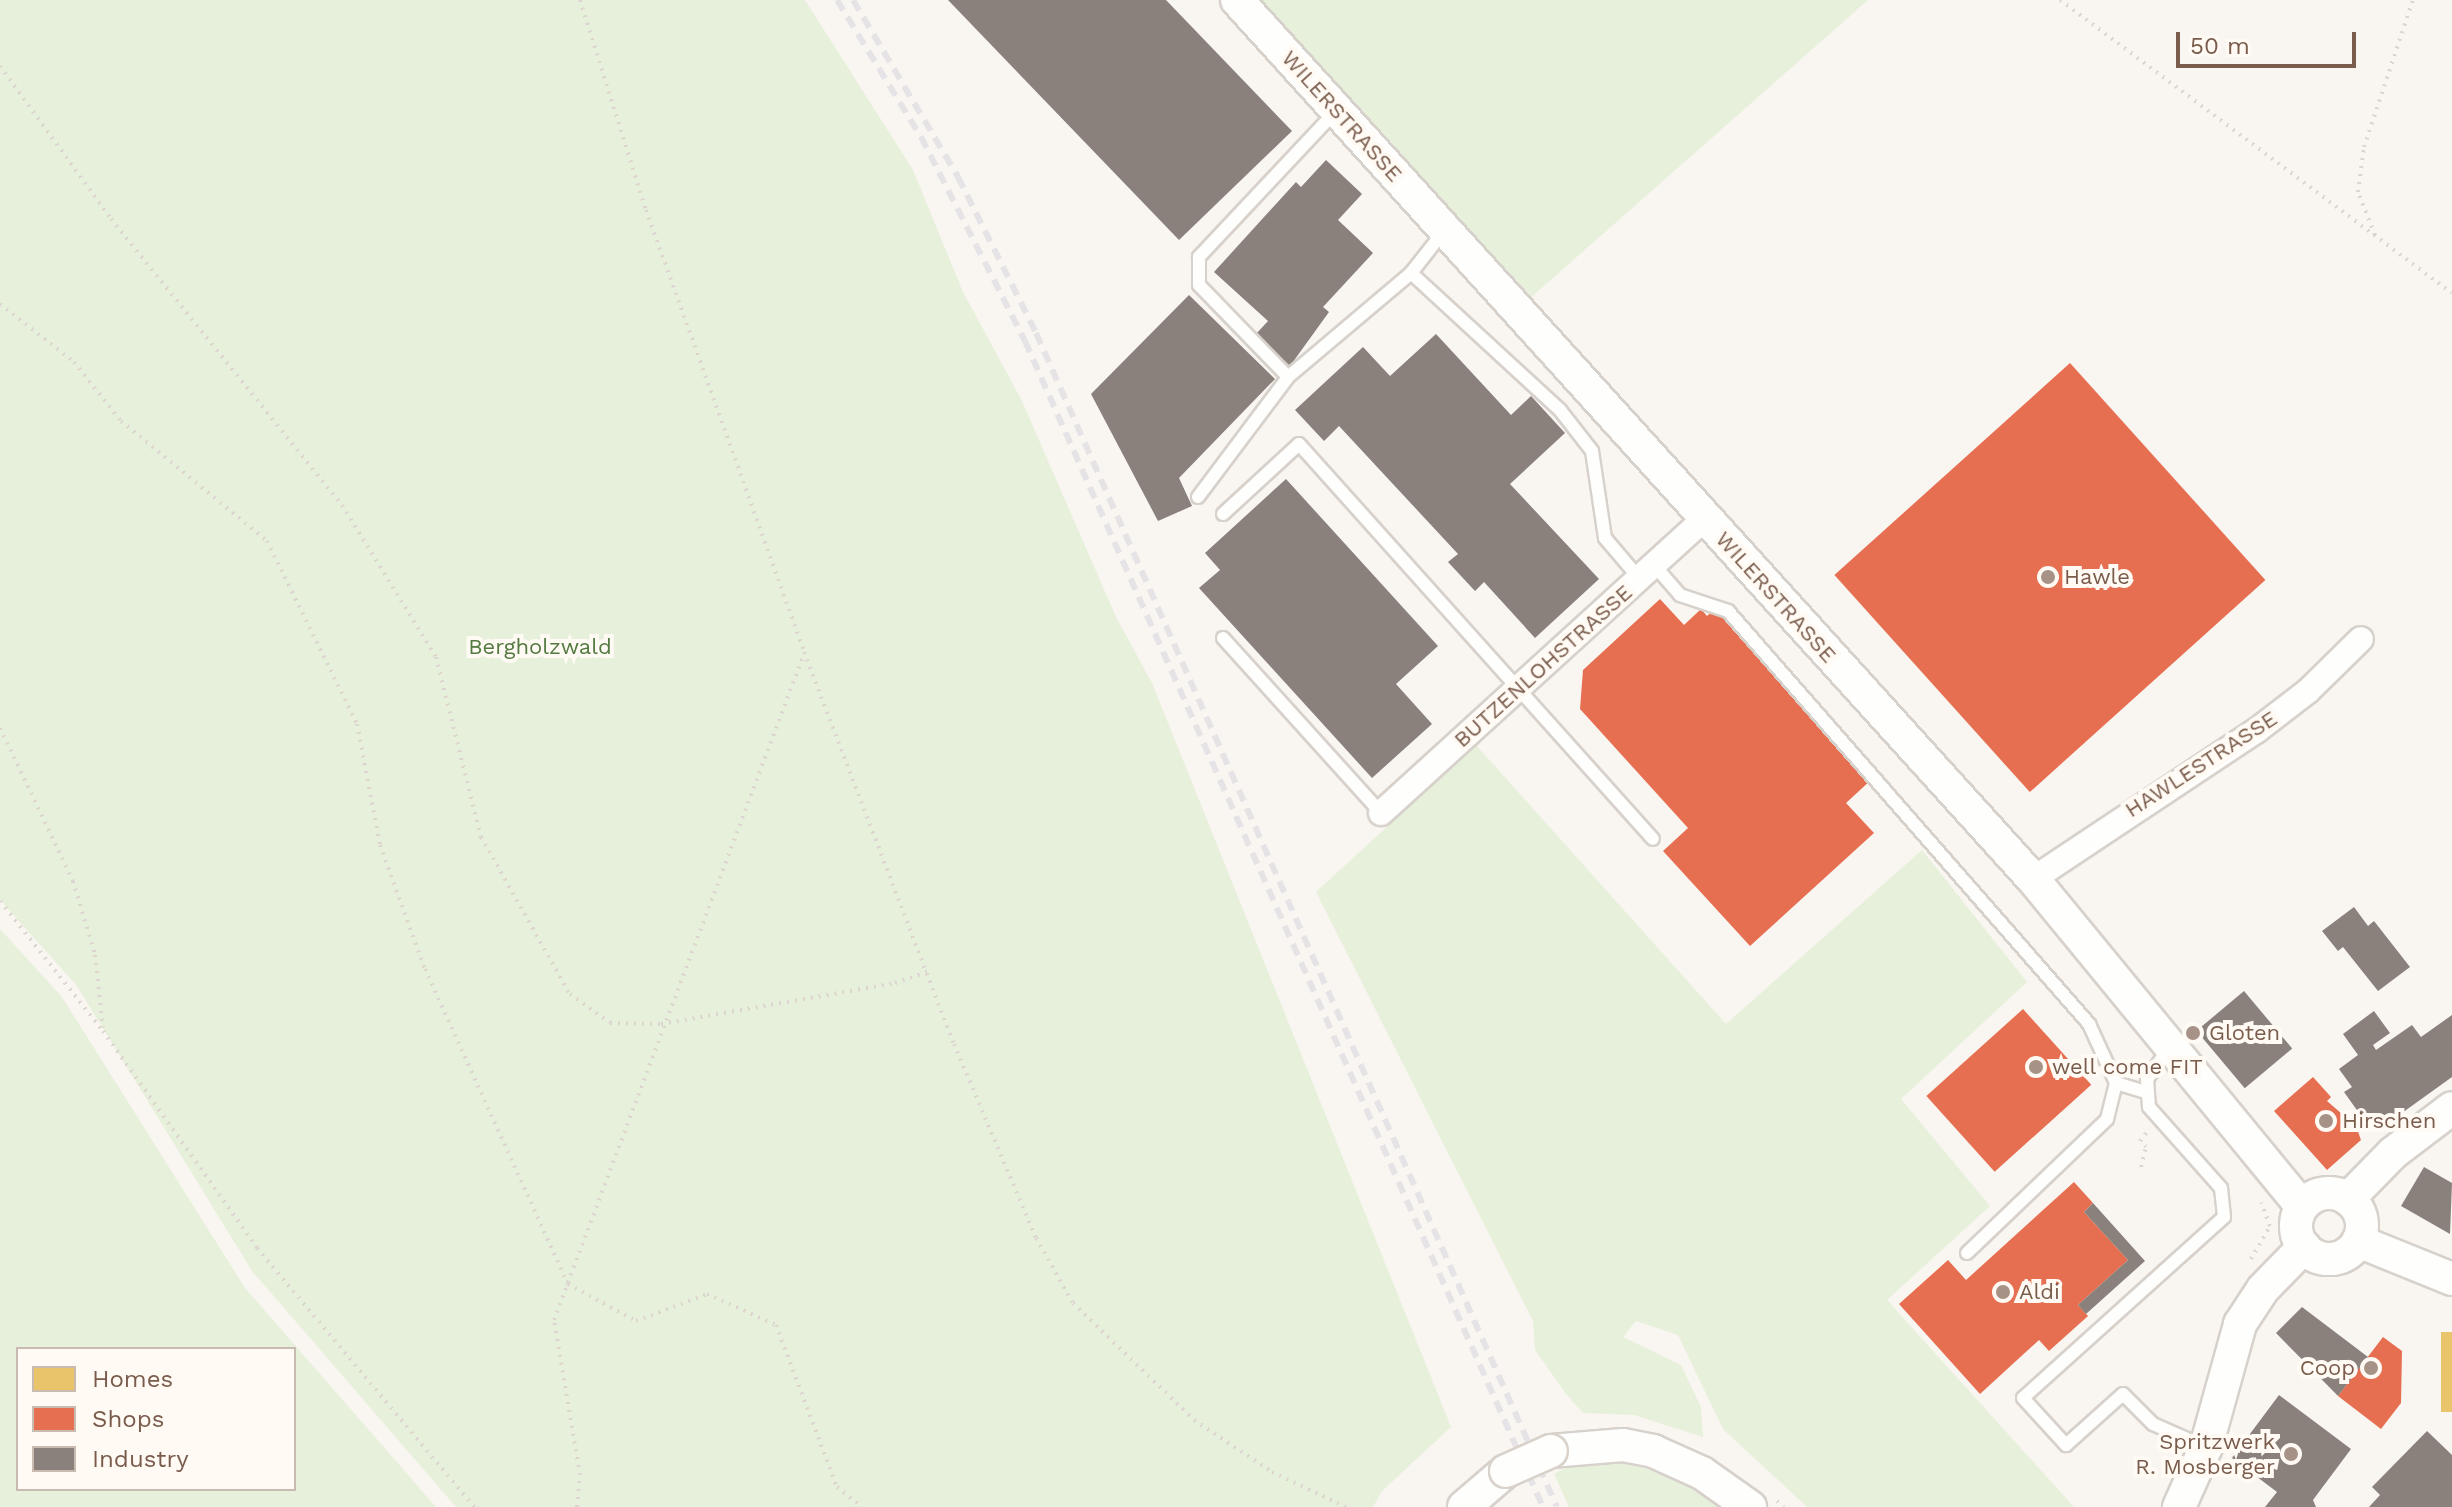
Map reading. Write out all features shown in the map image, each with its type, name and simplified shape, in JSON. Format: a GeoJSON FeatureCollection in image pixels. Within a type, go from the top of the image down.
{"type":"FeatureCollection","features":[{"type":"Feature","properties":{"kind":"main road","name":"WILERSTRASSE"},"geometry":{"type":"LineString","coordinates":[[1237,0],[2033,879],[2302,1206]]}},
{"type":"Feature","properties":{"kind":"main road"},"geometry":{"type":"LineString","coordinates":[[2348,1199],[2393,1153],[2452,1108]]}},
{"type":"Feature","properties":{"kind":"main road"},"geometry":{"type":"LineString","coordinates":[[2324,1193],[2348,1199],[2359,1214],[2358,1241],[2345,1254],[2328,1259],[2304,1247],[2296,1229],[2302,1206],[2324,1193]]}},
{"type":"Feature","properties":{"kind":"main road"},"geometry":{"type":"LineString","coordinates":[[2358,1241],[2452,1279]]}},
{"type":"Feature","properties":{"kind":"main road"},"geometry":{"type":"LineString","coordinates":[[2179,1507],[2206,1447],[2240,1324],[2263,1289],[2304,1247]]}},
{"type":"Feature","properties":{"kind":"main road"},"geometry":{"type":"LineString","coordinates":[[1464,1507],[1506,1471],[1551,1451],[1623,1445],[1653,1451],[1702,1473],[1750,1507]]}},
{"type":"Feature","properties":{"kind":"street","name":"BUTZENLOHSTRASSE"},"geometry":{"type":"LineString","coordinates":[[1381,813],[1705,518]]}},
{"type":"Feature","properties":{"kind":"street","name":"HAWLESTRASSE"},"geometry":{"type":"LineString","coordinates":[[2033,879],[2256,731],[2308,691],[2361,639]]}},
{"type":"Feature","properties":{"kind":"lane"},"geometry":{"type":"LineString","coordinates":[[1288,377],[1199,285],[1199,257],[1337,109]]}},
{"type":"Feature","properties":{"kind":"lane"},"geometry":{"type":"LineString","coordinates":[[1198,497],[1288,377],[1411,273],[1445,230]]}},
{"type":"Feature","properties":{"kind":"lane"},"geometry":{"type":"LineString","coordinates":[[1411,273],[1560,410],[1592,451],[1605,538],[1680,595],[1728,611],[2089,1024],[2116,1083],[2107,1119],[1967,1253]]}},
{"type":"Feature","properties":{"kind":"lane"},"geometry":{"type":"LineString","coordinates":[[1223,514],[1299,444],[1653,839]]}},
{"type":"Feature","properties":{"kind":"lane"},"geometry":{"type":"LineString","coordinates":[[1223,638],[1381,813]]}},
{"type":"Feature","properties":{"kind":"lane"},"geometry":{"type":"LineString","coordinates":[[2171,1045],[2147,1079],[2149,1107],[2221,1188],[2224,1217],[2023,1398],[2066,1445],[2123,1394],[2153,1424],[2206,1447]]}},
{"type":"Feature","properties":{"kind":"lane"},"geometry":{"type":"LineString","coordinates":[[2116,1083],[2146,1092]]}},
{"type":"Feature","properties":{"kind":"path"},"geometry":{"type":"LineString","coordinates":[[580,0],[646,210],[804,652],[930,971],[954,1044],[1036,1238],[1073,1303],[1194,1420],[1272,1472],[1346,1507]]}},
{"type":"Feature","properties":{"kind":"path"},"geometry":{"type":"LineString","coordinates":[[2060,0],[2452,293]]}},
{"type":"Feature","properties":{"kind":"path"},"geometry":{"type":"LineString","coordinates":[[2376,237],[2358,192],[2364,147],[2413,0]]}},
{"type":"Feature","properties":{"kind":"path"},"geometry":{"type":"LineString","coordinates":[[0,66],[111,219],[342,505],[436,657],[481,837],[570,994],[610,1023],[661,1024],[895,983],[930,971]]}},
{"type":"Feature","properties":{"kind":"path"},"geometry":{"type":"LineString","coordinates":[[0,304],[74,362],[121,421],[267,541],[357,724],[380,845],[425,969],[568,1284],[636,1321],[707,1294],[776,1325],[837,1487],[862,1507]]}},
{"type":"Feature","properties":{"kind":"path"},"geometry":{"type":"LineString","coordinates":[[577,1507],[580,1475],[554,1320],[661,1024],[804,652]]}},
{"type":"Feature","properties":{"kind":"path"},"geometry":{"type":"LineString","coordinates":[[0,728],[73,881],[95,955],[103,1031]]}},
{"type":"Feature","properties":{"kind":"path"},"geometry":{"type":"LineString","coordinates":[[0,901],[103,1031],[257,1248],[474,1507]]}},
{"type":"Feature","properties":{"kind":"path"},"geometry":{"type":"LineString","coordinates":[[2141,1167],[2146,1147],[2140,1141],[2146,1135]]}},
{"type":"Feature","properties":{"kind":"green space","name":"Bergholzwald"},"geometry":{"type":"Polygon","coordinates":[[[0,0],[805,0],[913,170],[963,292],[1022,401],[1116,617],[1152,683],[1451,1427],[1382,1491],[1373,1507],[456,1507],[252,1271],[77,986],[0,900],[0,0]]]}},
{"type":"Feature","properties":{"kind":"green space"},"geometry":{"type":"Polygon","coordinates":[[[1253,0],[1868,0],[1528,300],[1388,138],[1253,0]]]}},
{"type":"Feature","properties":{"kind":"green space"},"geometry":{"type":"Polygon","coordinates":[[[1476,745],[1726,1024],[1922,850],[2027,982],[1901,1099],[1990,1206],[1887,1300],[2074,1507],[1807,1507],[1723,1429],[1678,1335],[1636,1321],[1623,1337],[1681,1365],[1701,1407],[1703,1437],[1634,1415],[1583,1413],[1566,1394],[1535,1350],[1533,1321],[1316,892],[1476,745]]]}},
{"type":"Feature","properties":{"kind":"green space"},"geometry":{"type":"Polygon","coordinates":[[[0,929],[62,997],[245,1288],[436,1507],[0,1507],[0,929]]]}},
{"type":"Feature","properties":{"kind":"green space"},"geometry":{"type":"Polygon","coordinates":[[[1578,1461],[1630,1463],[1708,1491],[1728,1507],[1569,1507],[1554,1474],[1578,1461]]]}},
{"type":"Feature","properties":{"kind":"building: Homes"},"geometry":{"type":"Polygon","coordinates":[[[2441,1332],[2452,1332],[2452,1412],[2441,1412],[2441,1332]]]}},
{"type":"Feature","properties":{"kind":"building: Shops","name":"Hawle"},"geometry":{"type":"Polygon","coordinates":[[[2070,363],[2265,580],[2030,792],[1834,575],[2070,363]]]}},
{"type":"Feature","properties":{"kind":"building: Shops"},"geometry":{"type":"Polygon","coordinates":[[[1660,599],[1684,625],[1701,609],[1707,616],[1716,608],[1872,779],[1846,803],[1874,833],[1750,946],[1663,851],[1688,828],[1580,709],[1583,670],[1660,599]]]}},
{"type":"Feature","properties":{"kind":"building: Shops"},"geometry":{"type":"Polygon","coordinates":[[[2023,1009],[2091,1085],[1995,1172],[1926,1096],[2023,1009]]]}},
{"type":"Feature","properties":{"kind":"building: Shops"},"geometry":{"type":"Polygon","coordinates":[[[2313,1077],[2331,1097],[2327,1101],[2356,1126],[2361,1140],[2327,1170],[2274,1111],[2313,1077]]]}},
{"type":"Feature","properties":{"kind":"building: Shops","name":"Aldi"},"geometry":{"type":"Polygon","coordinates":[[[2074,1182],[2093,1203],[2084,1212],[2128,1260],[2078,1305],[2088,1316],[2049,1351],[2039,1340],[1980,1394],[1899,1304],[1948,1260],[1966,1280],[2074,1182]]]}},
{"type":"Feature","properties":{"kind":"building: Shops"},"geometry":{"type":"Polygon","coordinates":[[[2383,1337],[2402,1351],[2401,1403],[2381,1429],[2338,1396],[2383,1337]]]}},
{"type":"Feature","properties":{"kind":"building: Industry"},"geometry":{"type":"Polygon","coordinates":[[[948,0],[1166,0],[1292,131],[1179,240],[948,0]]]}},
{"type":"Feature","properties":{"kind":"building: Industry"},"geometry":{"type":"Polygon","coordinates":[[[1326,160],[1362,194],[1338,220],[1373,253],[1323,307],[1329,312],[1290,366],[1256,334],[1268,321],[1214,272],[1296,182],[1301,187],[1326,160]]]}},
{"type":"Feature","properties":{"kind":"building: Industry"},"geometry":{"type":"Polygon","coordinates":[[[1189,295],[1275,379],[1179,478],[1192,506],[1158,521],[1091,394],[1189,295]]]}},
{"type":"Feature","properties":{"kind":"building: Industry"},"geometry":{"type":"Polygon","coordinates":[[[1436,334],[1511,415],[1531,396],[1565,433],[1510,484],[1599,579],[1535,638],[1484,582],[1475,591],[1448,562],[1458,554],[1339,426],[1324,441],[1295,410],[1363,347],[1390,376],[1436,334]]]}},
{"type":"Feature","properties":{"kind":"building: Industry"},"geometry":{"type":"Polygon","coordinates":[[[1286,479],[1438,646],[1396,684],[1432,724],[1372,778],[1199,588],[1220,570],[1205,553],[1286,479]]]}},
{"type":"Feature","properties":{"kind":"building: Industry"},"geometry":{"type":"Polygon","coordinates":[[[2354,907],[2368,926],[2374,921],[2410,967],[2378,991],[2343,947],[2338,951],[2322,931],[2354,907]]]}},
{"type":"Feature","properties":{"kind":"building: Industry"},"geometry":{"type":"Polygon","coordinates":[[[2244,991],[2292,1048],[2245,1088],[2197,1031],[2244,991]]]}},
{"type":"Feature","properties":{"kind":"building: Industry"},"geometry":{"type":"Polygon","coordinates":[[[2374,1011],[2390,1033],[2373,1045],[2376,1050],[2412,1025],[2421,1037],[2452,1015],[2452,1077],[2381,1128],[2376,1121],[2369,1127],[2344,1092],[2352,1087],[2339,1069],[2358,1055],[2343,1034],[2374,1011]]]}},
{"type":"Feature","properties":{"kind":"building: Industry"},"geometry":{"type":"Polygon","coordinates":[[[2424,1167],[2452,1183],[2450,1234],[2401,1206],[2424,1167]]]}},
{"type":"Feature","properties":{"kind":"building: Industry"},"geometry":{"type":"Polygon","coordinates":[[[2093,1203],[2145,1261],[2086,1314],[2078,1305],[2128,1260],[2084,1212],[2093,1203]]]}},
{"type":"Feature","properties":{"kind":"building: Industry"},"geometry":{"type":"Polygon","coordinates":[[[2302,1307],[2368,1357],[2338,1396],[2276,1333],[2302,1307]]]}},
{"type":"Feature","properties":{"kind":"building: Industry","name":"Spritzwerk R. Mosberger"},"geometry":{"type":"Polygon","coordinates":[[[2279,1395],[2351,1449],[2313,1500],[2316,1507],[2265,1507],[2277,1492],[2232,1458],[2279,1395]]]}},
{"type":"Feature","properties":{"kind":"building: Industry"},"geometry":{"type":"Polygon","coordinates":[[[2427,1431],[2452,1455],[2452,1507],[2369,1507],[2380,1495],[2372,1487],[2427,1431]]]}},
{"type":"Feature","properties":{"kind":"railway"},"geometry":{"type":"LineString","coordinates":[[837,0],[921,137],[1025,341],[1543,1507]]}},
{"type":"Feature","properties":{"kind":"railway"},"geometry":{"type":"LineString","coordinates":[[853,0],[958,177],[1036,333],[1557,1507]]}},
{"type":"Feature","properties":{"kind":"place","name":"Hawle"},"geometry":{"type":"Point","coordinates":[2048,577]}},
{"type":"Feature","properties":{"kind":"place","name":"Gloten"},"geometry":{"type":"Point","coordinates":[2193,1033]}},
{"type":"Feature","properties":{"kind":"place","name":"well come FIT"},"geometry":{"type":"Point","coordinates":[2036,1067]}},
{"type":"Feature","properties":{"kind":"place","name":"Hirschen"},"geometry":{"type":"Point","coordinates":[2326,1121]}},
{"type":"Feature","properties":{"kind":"place","name":"Aldi"},"geometry":{"type":"Point","coordinates":[2003,1292]}},
{"type":"Feature","properties":{"kind":"place","name":"Coop"},"geometry":{"type":"Point","coordinates":[2371,1368]}},
{"type":"Feature","properties":{"kind":"place","name":"Spritzwerk R. Mosberger"},"geometry":{"type":"Point","coordinates":[2291,1454]}}]}
